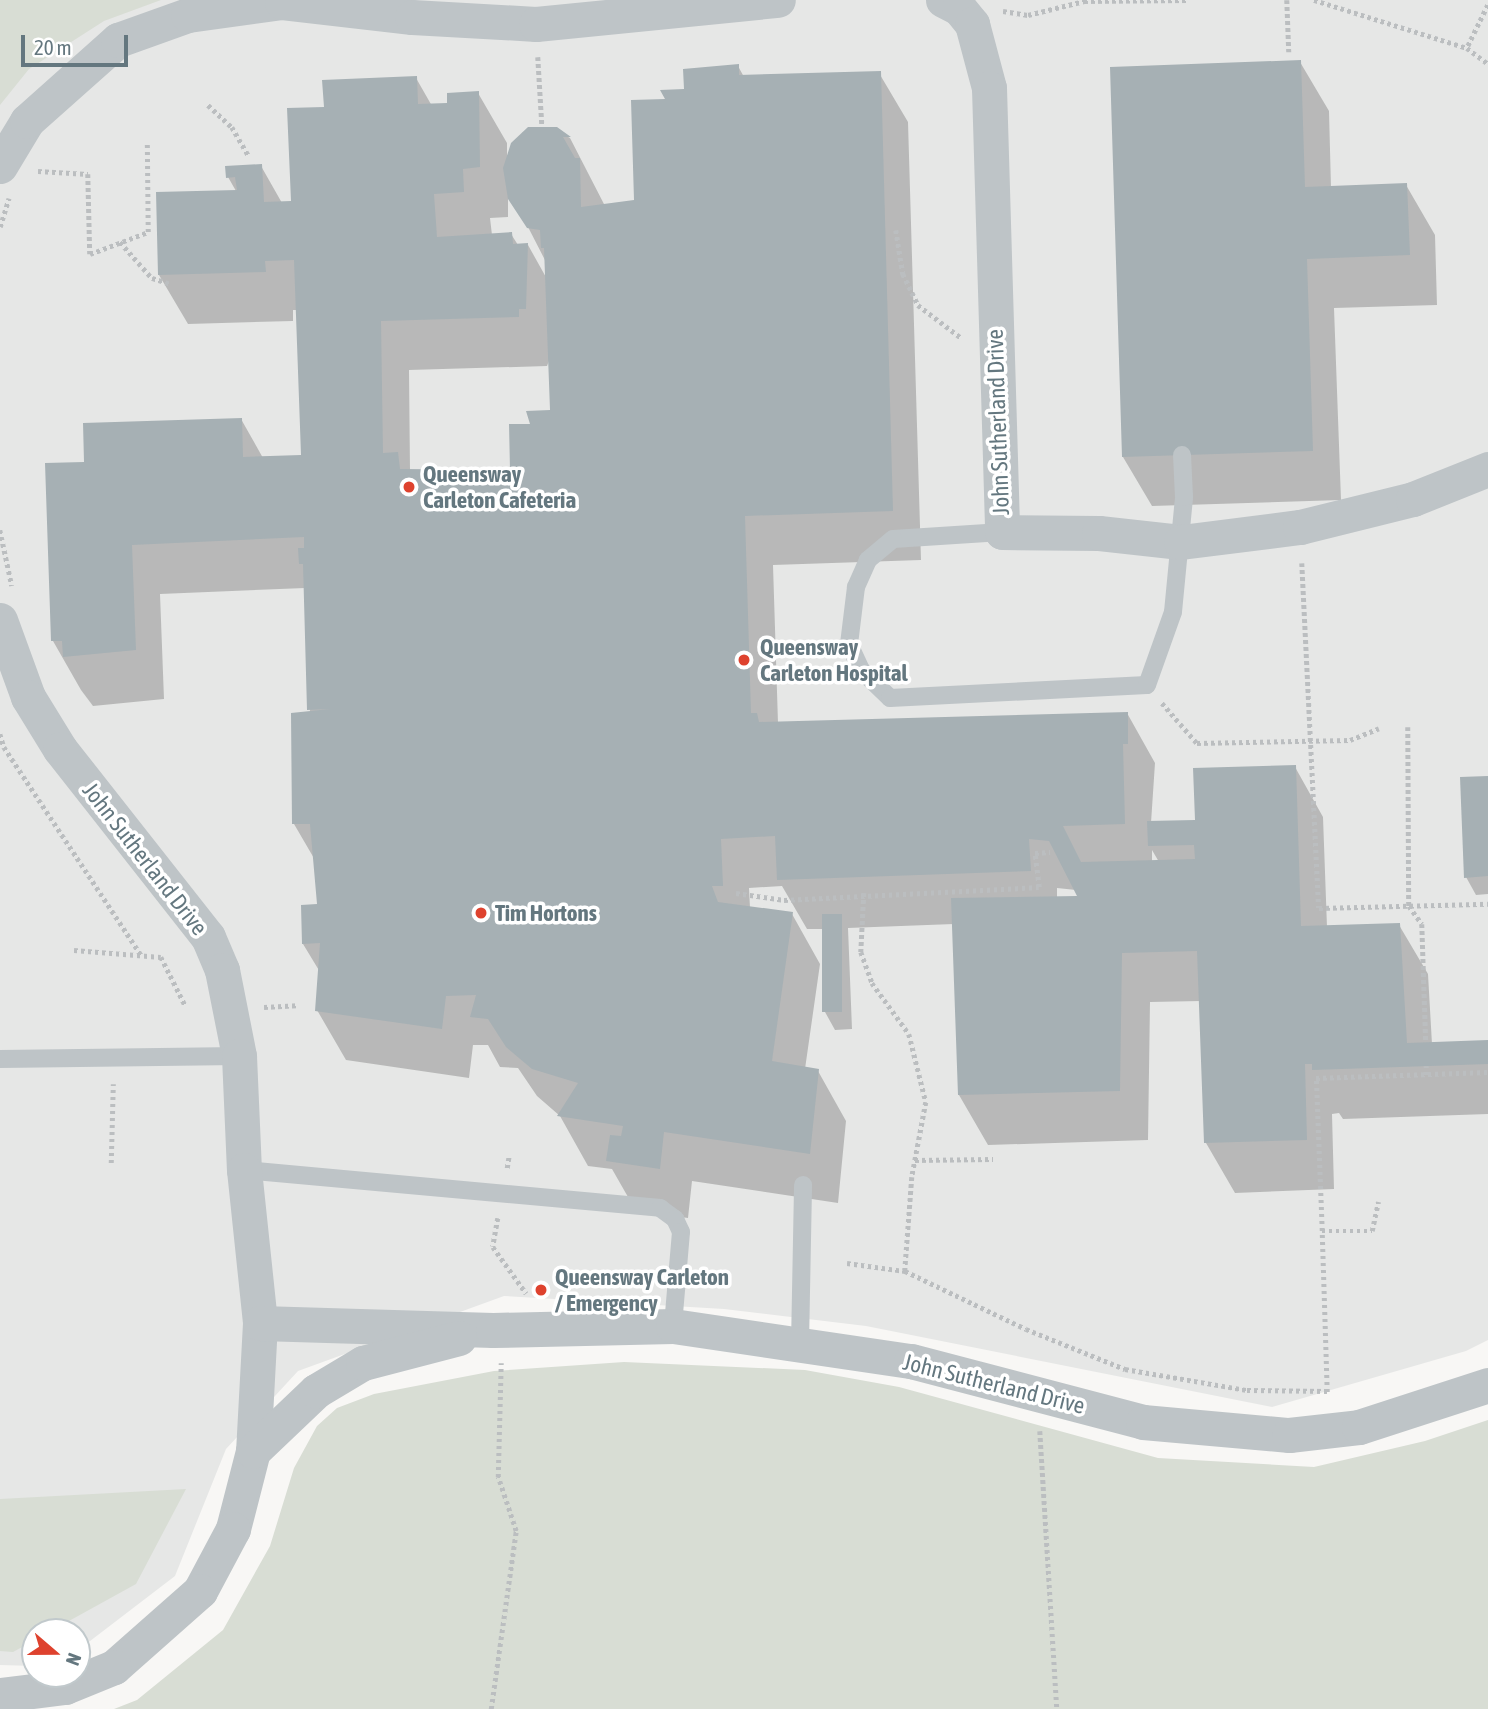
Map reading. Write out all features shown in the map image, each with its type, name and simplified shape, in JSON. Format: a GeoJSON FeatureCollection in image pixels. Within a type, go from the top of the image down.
{"type":"FeatureCollection","features":[{"type":"Feature","properties":{"kind":"street"},"geometry":{"type":"LineString","coordinates":[[0,166],[27,121],[118,40],[188,15],[282,2],[412,17],[536,24],[778,0]]}},
{"type":"Feature","properties":{"kind":"street","name":"John Sutherland Drive"},"geometry":{"type":"LineString","coordinates":[[943,0],[960,8],[972,24],[989,89],[1002,532],[1099,533],[1181,542],[1300,527],[1413,499],[1488,469]]}},
{"type":"Feature","properties":{"kind":"street","name":"John Sutherland Drive"},"geometry":{"type":"LineString","coordinates":[[0,1695],[65,1687],[114,1667],[200,1591],[233,1529],[253,1451],[260,1323],[244,1170],[239,1056],[222,970],[208,937],[60,749],[28,696],[1,628]]}},
{"type":"Feature","properties":{"kind":"street","name":"John Sutherland Drive"},"geometry":{"type":"LineString","coordinates":[[260,1323],[497,1342]]}},
{"type":"Feature","properties":{"kind":"street","name":"John Sutherland Drive"},"geometry":{"type":"LineString","coordinates":[[253,1451],[316,1391],[363,1363],[497,1342],[673,1326],[911,1361],[1143,1422],[1289,1435],[1359,1427],[1429,1408],[1488,1385]]}},
{"type":"Feature","properties":{"kind":"lane"},"geometry":{"type":"LineString","coordinates":[[1002,532],[893,539],[868,560],[856,587],[849,643],[861,670],[890,698],[1147,685],[1173,612],[1181,542],[1182,455]]}},
{"type":"Feature","properties":{"kind":"lane"},"geometry":{"type":"LineString","coordinates":[[0,1059],[239,1056]]}},
{"type":"Feature","properties":{"kind":"lane"},"geometry":{"type":"LineString","coordinates":[[244,1170],[660,1208],[675,1219],[681,1232],[673,1326]]}},
{"type":"Feature","properties":{"kind":"lane"},"geometry":{"type":"LineString","coordinates":[[800,1344],[803,1185]]}},
{"type":"Feature","properties":{"kind":"path"},"geometry":{"type":"LineString","coordinates":[[1000,3],[1003,12],[1027,15],[1084,1],[1189,0]]}},
{"type":"Feature","properties":{"kind":"path"},"geometry":{"type":"LineString","coordinates":[[1287,0],[1289,51]]}},
{"type":"Feature","properties":{"kind":"path"},"geometry":{"type":"LineString","coordinates":[[1314,0],[1467,48],[1488,64]]}},
{"type":"Feature","properties":{"kind":"path"},"geometry":{"type":"LineString","coordinates":[[1467,48],[1488,5]]}},
{"type":"Feature","properties":{"kind":"path"},"geometry":{"type":"LineString","coordinates":[[536,24],[542,124]]}},
{"type":"Feature","properties":{"kind":"path"},"geometry":{"type":"LineString","coordinates":[[208,105],[232,127],[249,156]]}},
{"type":"Feature","properties":{"kind":"path"},"geometry":{"type":"LineString","coordinates":[[88,174],[90,254],[148,232],[147,142]]}},
{"type":"Feature","properties":{"kind":"path"},"geometry":{"type":"LineString","coordinates":[[896,230],[903,274],[918,305],[946,330],[995,355]]}},
{"type":"Feature","properties":{"kind":"path"},"geometry":{"type":"LineString","coordinates":[[120,243],[152,278],[171,284]]}},
{"type":"Feature","properties":{"kind":"path"},"geometry":{"type":"LineString","coordinates":[[1303,577],[1320,908],[1488,904]]}},
{"type":"Feature","properties":{"kind":"path"},"geometry":{"type":"LineString","coordinates":[[1147,685],[1197,743],[1350,740],[1379,728]]}},
{"type":"Feature","properties":{"kind":"path"},"geometry":{"type":"LineString","coordinates":[[1408,727],[1409,906],[1422,924],[1426,1042]]}},
{"type":"Feature","properties":{"kind":"path"},"geometry":{"type":"LineString","coordinates":[[0,734],[2,747],[142,956]]}},
{"type":"Feature","properties":{"kind":"path"},"geometry":{"type":"LineString","coordinates":[[736,893],[784,900],[863,893],[1039,887],[1035,853],[1050,852]]}},
{"type":"Feature","properties":{"kind":"path"},"geometry":{"type":"LineString","coordinates":[[863,893],[861,952],[872,982],[909,1034],[926,1102],[915,1160],[905,1271]]}},
{"type":"Feature","properties":{"kind":"path"},"geometry":{"type":"LineString","coordinates":[[74,950],[162,957],[185,1004]]}},
{"type":"Feature","properties":{"kind":"path"},"geometry":{"type":"LineString","coordinates":[[264,1007],[297,1005]]}},
{"type":"Feature","properties":{"kind":"path"},"geometry":{"type":"LineString","coordinates":[[111,1163],[112,1087],[127,1056]]}},
{"type":"Feature","properties":{"kind":"path"},"geometry":{"type":"LineString","coordinates":[[1426,1066],[1426,1075]]}},
{"type":"Feature","properties":{"kind":"path"},"geometry":{"type":"LineString","coordinates":[[1329,1430],[1316,1078],[1488,1072]]}},
{"type":"Feature","properties":{"kind":"path"},"geometry":{"type":"LineString","coordinates":[[509,1155],[493,1247],[530,1300]]}},
{"type":"Feature","properties":{"kind":"path"},"geometry":{"type":"LineString","coordinates":[[915,1160],[993,1159]]}},
{"type":"Feature","properties":{"kind":"path"},"geometry":{"type":"LineString","coordinates":[[1322,1231],[1372,1231],[1378,1202]]}},
{"type":"Feature","properties":{"kind":"path"},"geometry":{"type":"LineString","coordinates":[[847,1263],[905,1271],[1026,1329],[1125,1369],[1247,1390],[1327,1391]]}},
{"type":"Feature","properties":{"kind":"path"},"geometry":{"type":"LineString","coordinates":[[491,1709],[516,1531],[498,1477],[497,1342]]}},
{"type":"Feature","properties":{"kind":"path"},"geometry":{"type":"LineString","coordinates":[[1038,1395],[1057,1709]]}},
{"type":"Feature","properties":{"kind":"shaded area"},"geometry":{"type":"Polygon","coordinates":[[[0,0],[161,0],[104,21],[29,69],[0,105],[0,0]]]}},
{"type":"Feature","properties":{"kind":"shaded area","name":"Queensway Carleton Hospital"},"geometry":{"type":"Polygon","coordinates":[[[87,0],[1488,0],[1488,1340],[1466,1351],[1272,1407],[866,1326],[724,1309],[504,1296],[298,1371],[226,1449],[175,1576],[91,1640],[91,1618],[21,1618],[21,1666],[0,1665],[0,23],[87,0]]]}},
{"type":"Feature","properties":{"kind":"shaded area"},"geometry":{"type":"Polygon","coordinates":[[[624,1362],[805,1370],[899,1387],[1158,1458],[1314,1467],[1425,1441],[1488,1420],[1488,1709],[114,1709],[137,1700],[223,1630],[270,1546],[294,1468],[317,1426],[337,1408],[374,1394],[494,1371],[624,1362]]]}},
{"type":"Feature","properties":{"kind":"shaded area"},"geometry":{"type":"Polygon","coordinates":[[[186,1489],[136,1584],[74,1618],[21,1618],[21,1648],[13,1652],[0,1651],[0,1499],[186,1489]]]}},
{"type":"Feature","properties":{"kind":"building"},"geometry":{"type":"Polygon","coordinates":[[[1301,60],[1305,187],[1407,183],[1410,255],[1307,259],[1313,451],[1122,457],[1110,67],[1301,60]]]}},
{"type":"Feature","properties":{"kind":"building"},"geometry":{"type":"Polygon","coordinates":[[[739,64],[739,75],[881,71],[893,511],[745,516],[751,713],[757,713],[759,722],[1128,712],[1128,744],[1123,744],[1125,824],[1063,826],[1081,862],[1195,859],[1194,845],[1148,846],[1147,821],[1195,820],[1193,768],[1296,765],[1301,926],[1400,923],[1407,1043],[1488,1040],[1488,1064],[1312,1070],[1312,1064],[1305,1064],[1307,1140],[1204,1143],[1197,951],[1122,953],[1120,1091],[958,1095],[951,898],[1077,896],[1049,841],[1029,839],[1031,871],[777,880],[775,836],[721,839],[723,886],[712,886],[718,902],[793,912],[772,1061],[819,1069],[810,1154],[664,1132],[660,1169],[606,1161],[610,1135],[621,1136],[623,1126],[557,1116],[578,1083],[532,1069],[506,1047],[488,1019],[470,1017],[476,995],[446,996],[442,1029],[315,1011],[320,943],[302,944],[301,905],[317,904],[310,824],[292,824],[291,713],[330,709],[307,710],[303,564],[299,564],[298,548],[304,548],[304,537],[132,545],[136,650],[63,657],[62,641],[51,641],[45,463],[84,462],[83,423],[242,418],[243,457],[301,455],[294,260],[265,261],[266,272],[158,275],[156,192],[237,190],[235,177],[226,178],[225,166],[262,164],[264,202],[291,201],[287,108],[324,107],[322,80],[417,76],[418,104],[447,103],[447,93],[479,91],[480,167],[463,169],[464,192],[434,194],[437,237],[512,232],[513,244],[528,243],[526,309],[519,309],[519,317],[381,321],[383,453],[398,452],[400,469],[510,470],[509,424],[530,424],[526,411],[550,410],[544,248],[541,248],[540,230],[527,228],[508,199],[503,168],[511,143],[528,127],[557,127],[571,137],[563,137],[575,158],[580,158],[581,207],[634,200],[631,100],[665,99],[660,90],[684,89],[683,69],[739,64]]]}},
{"type":"Feature","properties":{"kind":"building"},"geometry":{"type":"Polygon","coordinates":[[[1488,776],[1488,876],[1464,878],[1460,777],[1488,776]]]}},
{"type":"Feature","properties":{"kind":"building"},"geometry":{"type":"Polygon","coordinates":[[[822,914],[842,914],[842,1012],[822,1012],[822,914]]]}},
{"type":"Feature","properties":{"kind":"place","name":"Queensway Carleton Cafeteria"},"geometry":{"type":"Point","coordinates":[409,487]}},
{"type":"Feature","properties":{"kind":"place","name":"Queensway Carleton Hospital"},"geometry":{"type":"Point","coordinates":[744,660]}},
{"type":"Feature","properties":{"kind":"place","name":"Tim Hortons"},"geometry":{"type":"Point","coordinates":[481,913]}},
{"type":"Feature","properties":{"kind":"place","name":"Queensway Carleton / Emergency"},"geometry":{"type":"Point","coordinates":[541,1290]}}]}
